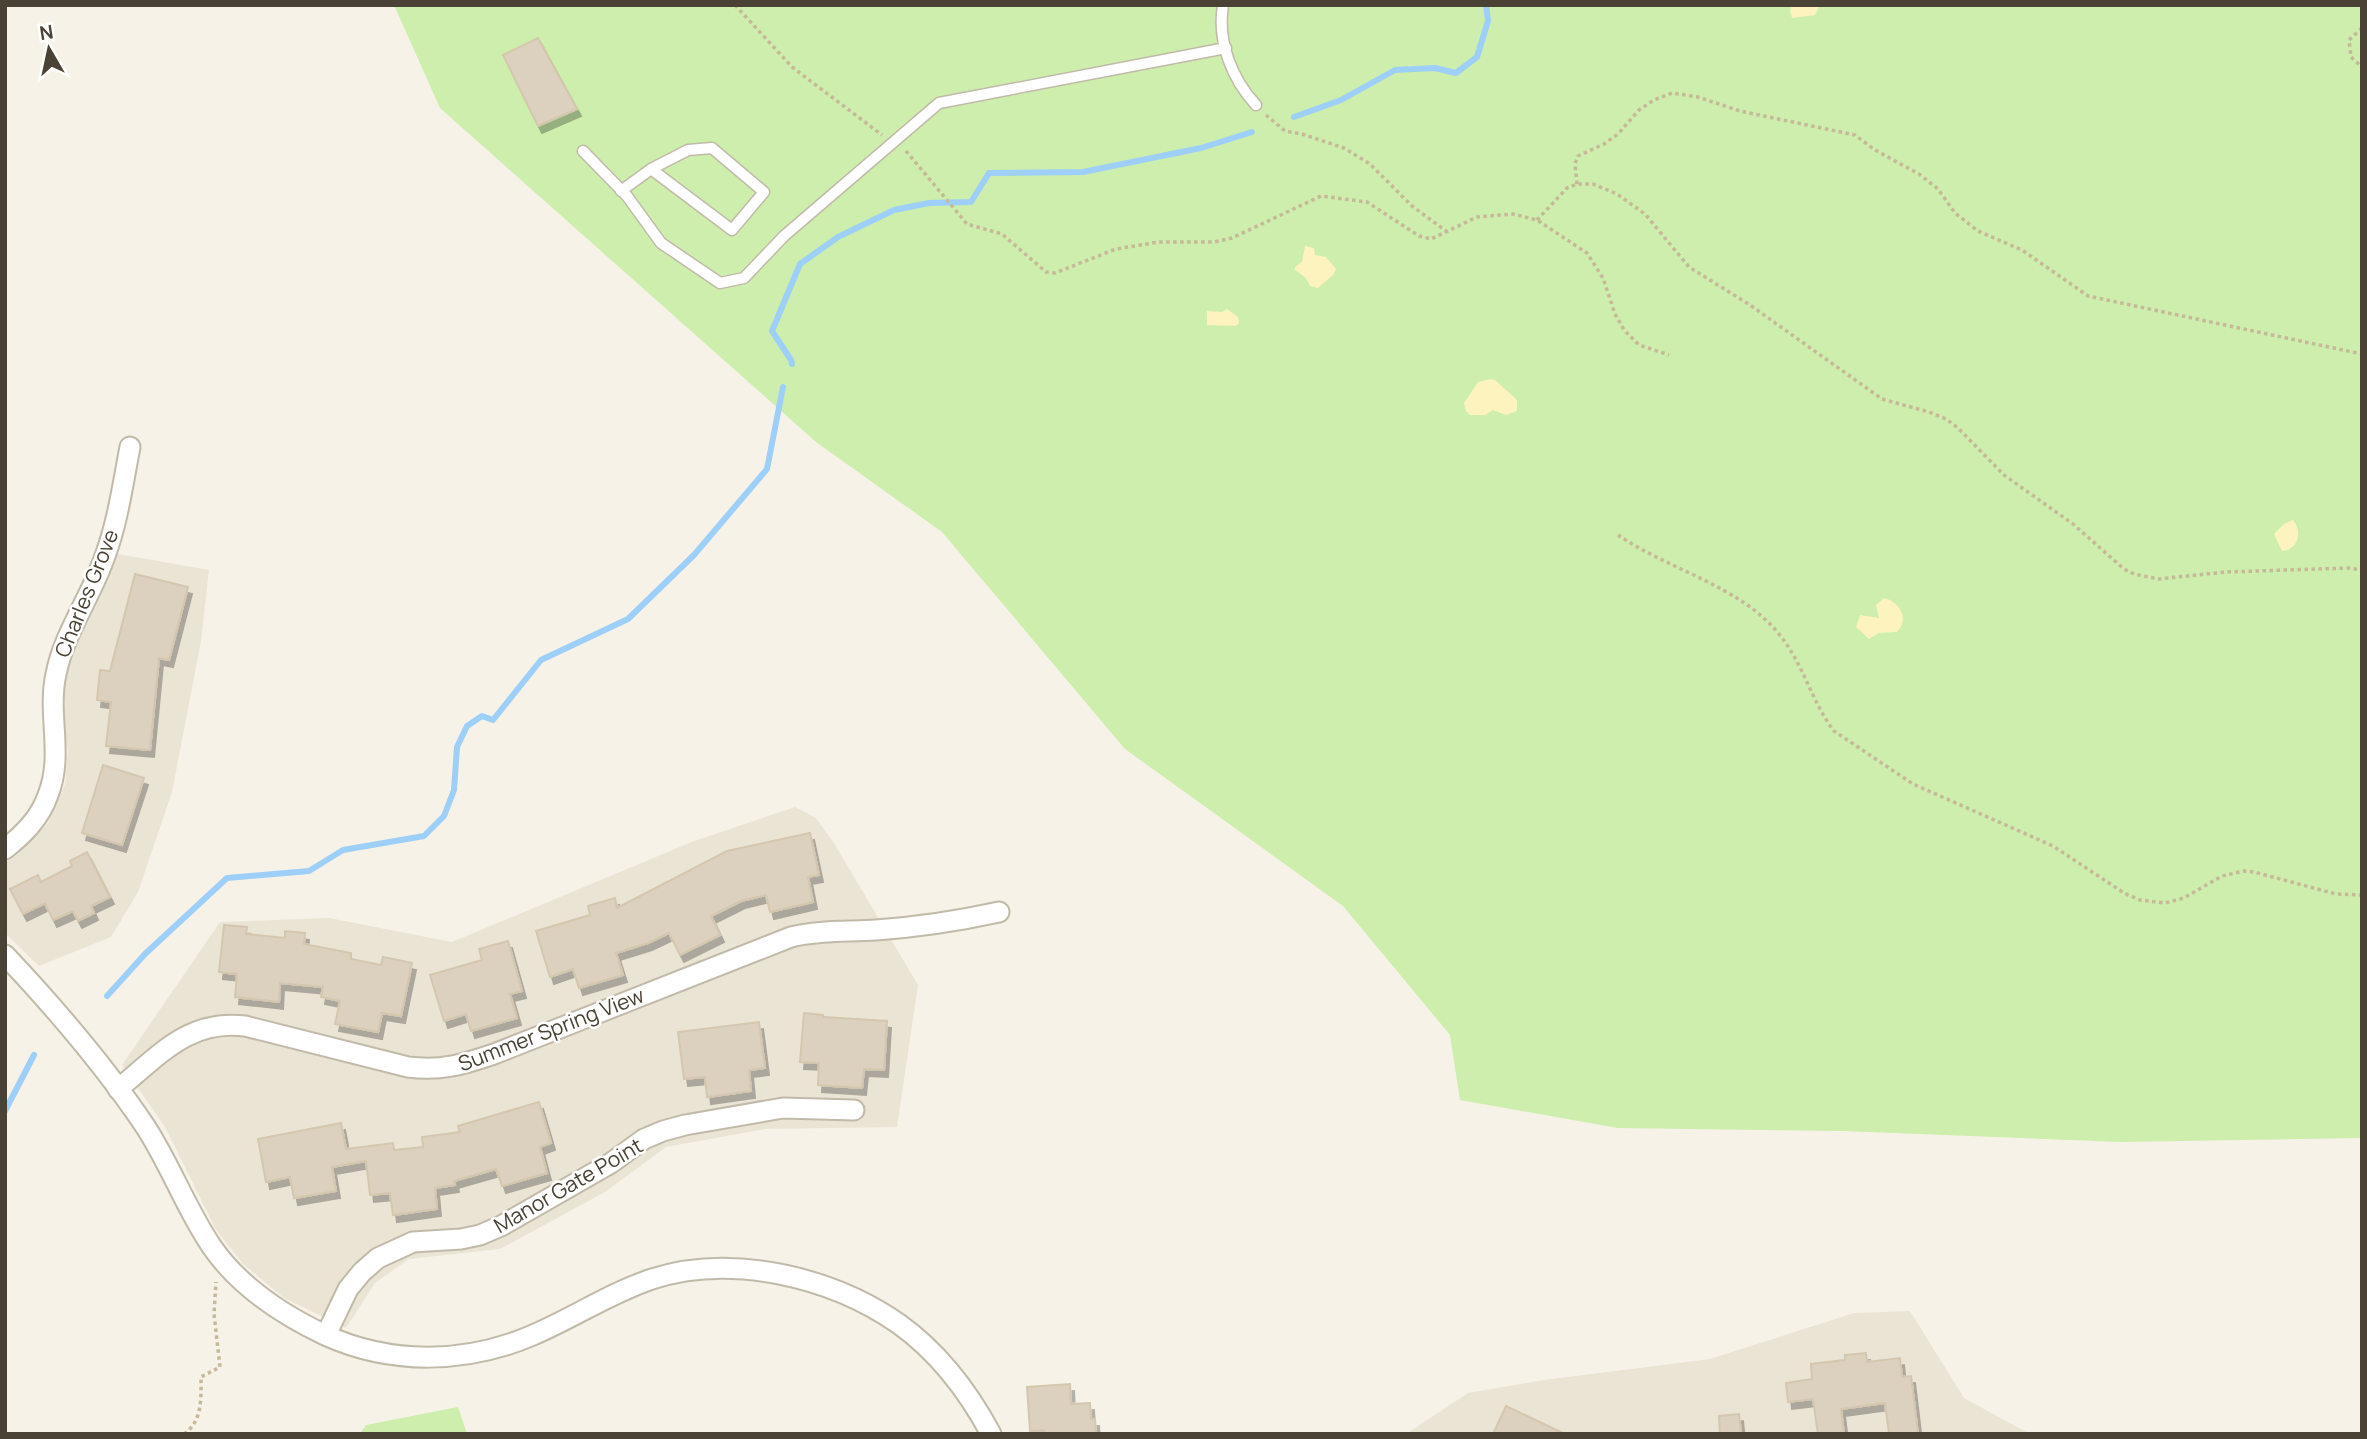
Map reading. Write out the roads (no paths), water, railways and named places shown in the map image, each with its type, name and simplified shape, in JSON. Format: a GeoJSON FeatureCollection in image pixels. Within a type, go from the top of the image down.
{"type":"FeatureCollection","features":[{"type":"Feature","properties":{"kind":"street","name":"Charles Grove"},"geometry":{"type":"LineString","coordinates":[[5,849],[37,818],[48,797],[55,774],[57,749],[52,716],[56,673],[62,647],[85,605],[106,556],[130,447]]}},
{"type":"Feature","properties":{"kind":"street","name":"Summer Spring View"},"geometry":{"type":"LineString","coordinates":[[118,1089],[193,1031],[227,1024],[245,1026],[408,1066],[431,1070],[451,1067],[494,1054],[791,937],[809,932],[874,930],[950,922],[999,912]]}},
{"type":"Feature","properties":{"kind":"street"},"geometry":{"type":"LineString","coordinates":[[5,955],[36,988],[147,1129],[217,1252],[242,1280],[266,1301],[326,1335],[354,1347],[415,1358],[469,1354],[506,1346],[536,1334],[622,1290],[654,1278],[685,1271],[726,1268],[763,1272],[799,1279],[836,1291],[870,1306],[900,1325],[957,1380],[991,1434]]}},
{"type":"Feature","properties":{"kind":"street","name":"Manor Gate Point"},"geometry":{"type":"LineString","coordinates":[[326,1335],[348,1289],[378,1258],[413,1242],[461,1239],[501,1226],[611,1163],[653,1135],[685,1125],[783,1108],[854,1110]]}},
{"type":"Feature","properties":{"kind":"lane"},"geometry":{"type":"LineString","coordinates":[[1223,5],[1222,32],[1234,77],[1256,106]]}},
{"type":"Feature","properties":{"kind":"lane"},"geometry":{"type":"LineString","coordinates":[[583,151],[621,191],[661,243],[720,283],[744,278],[784,236],[939,103],[1226,48]]}},
{"type":"Feature","properties":{"kind":"lane"},"geometry":{"type":"LineString","coordinates":[[621,191],[651,169],[688,150],[712,148],[764,192],[732,230],[651,169]]}},
{"type":"Feature","properties":{"kind":"waterway"},"geometry":{"type":"LineString","coordinates":[[1294,117],[1341,100],[1395,70],[1435,68],[1456,73],[1477,57],[1488,21],[1486,5]]}},
{"type":"Feature","properties":{"kind":"waterway"},"geometry":{"type":"LineString","coordinates":[[792,364],[772,331],[800,264],[838,237],[894,210],[929,203],[971,202],[989,173],[1083,172],[1201,148],[1252,132]]}},
{"type":"Feature","properties":{"kind":"waterway"},"geometry":{"type":"LineString","coordinates":[[107,996],[145,954],[227,878],[309,871],[343,850],[424,836],[444,816],[454,790],[457,747],[467,726],[482,716],[493,720],[541,660],[628,619],[694,555],[767,469],[783,387]]}},
{"type":"Feature","properties":{"kind":"waterway"},"geometry":{"type":"LineString","coordinates":[[5,1111],[34,1055]]}}]}
